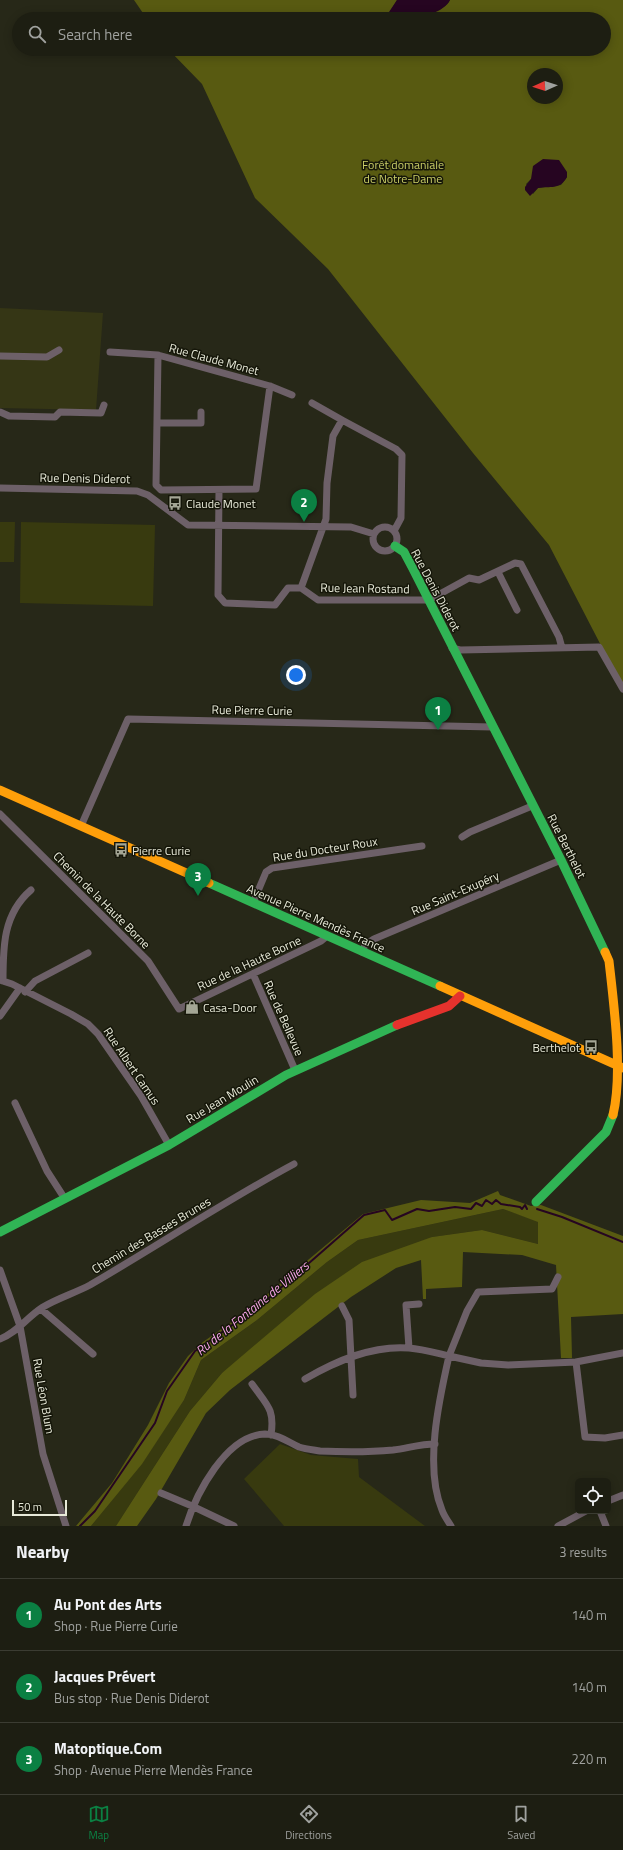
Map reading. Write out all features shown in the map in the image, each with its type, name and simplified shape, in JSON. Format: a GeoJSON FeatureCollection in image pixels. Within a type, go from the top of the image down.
{"type":"FeatureCollection","features":[{"type":"Feature","properties":{"kind":"street"},"geometry":{"type":"LineString","coordinates":[[0,356],[47,357],[59,350]]}},
{"type":"Feature","properties":{"kind":"street"},"geometry":{"type":"LineString","coordinates":[[110,352],[158,355]]}},
{"type":"Feature","properties":{"kind":"street","name":"Rue Claude Monet"},"geometry":{"type":"LineString","coordinates":[[158,355],[270,386],[256,489],[161,490],[156,485],[158,355]]}},
{"type":"Feature","properties":{"kind":"street"},"geometry":{"type":"LineString","coordinates":[[270,386],[292,395]]}},
{"type":"Feature","properties":{"kind":"street"},"geometry":{"type":"LineString","coordinates":[[312,403],[396,449],[402,455],[401,518],[394,531]]}},
{"type":"Feature","properties":{"kind":"street"},"geometry":{"type":"LineString","coordinates":[[0,412],[9,416],[55,417],[60,412],[101,412],[104,405]]}},
{"type":"Feature","properties":{"kind":"street"},"geometry":{"type":"LineString","coordinates":[[157,423],[201,423],[201,412]]}},
{"type":"Feature","properties":{"kind":"street"},"geometry":{"type":"LineString","coordinates":[[219,490],[218,595],[225,603],[275,605],[288,588],[301,588],[324,527],[326,519],[327,483],[333,436],[342,420]]}},
{"type":"Feature","properties":{"kind":"street","name":"Rue Denis Diderot"},"geometry":{"type":"LineString","coordinates":[[0,488],[137,491],[148,495],[188,525],[351,527],[374,534]]}},
{"type":"Feature","properties":{"kind":"street"},"geometry":{"type":"LineString","coordinates":[[383,527],[394,531],[397,538],[395,546],[389,550],[381,550],[375,545],[374,534],[379,528],[383,527]]}},
{"type":"Feature","properties":{"kind":"street","name":"Rue Denis Diderot"},"geometry":{"type":"LineString","coordinates":[[395,546],[404,552],[452,648]]}},
{"type":"Feature","properties":{"kind":"street"},"geometry":{"type":"LineString","coordinates":[[429,600],[469,578],[479,580],[515,564],[521,564],[559,638],[562,648]]}},
{"type":"Feature","properties":{"kind":"street"},"geometry":{"type":"LineString","coordinates":[[498,572],[517,610]]}},
{"type":"Feature","properties":{"kind":"street","name":"Rue Jean Rostand"},"geometry":{"type":"LineString","coordinates":[[301,588],[318,600],[429,600]]}},
{"type":"Feature","properties":{"kind":"street"},"geometry":{"type":"LineString","coordinates":[[452,648],[460,650],[599,647],[623,689]]}},
{"type":"Feature","properties":{"kind":"street","name":"Rue Berthelot"},"geometry":{"type":"LineString","coordinates":[[452,648],[561,860],[609,961],[621,1068],[617,1104],[606,1132],[536,1202]]}},
{"type":"Feature","properties":{"kind":"street","name":"Rue Pierre Curie"},"geometry":{"type":"LineString","coordinates":[[81,826],[128,719],[492,727]]}},
{"type":"Feature","properties":{"kind":"street","name":"Avenue Pierre Mendès France"},"geometry":{"type":"LineString","coordinates":[[0,790],[621,1068]]}},
{"type":"Feature","properties":{"kind":"street"},"geometry":{"type":"LineString","coordinates":[[462,837],[470,832],[532,806]]}},
{"type":"Feature","properties":{"kind":"street","name":"Chemin de la Haute Borne"},"geometry":{"type":"LineString","coordinates":[[0,814],[148,961],[179,1009]]}},
{"type":"Feature","properties":{"kind":"street","name":"Rue du Docteur Roux"},"geometry":{"type":"LineString","coordinates":[[253,903],[266,872],[272,868],[422,846]]}},
{"type":"Feature","properties":{"kind":"street","name":"Rue Saint-Exupéry"},"geometry":{"type":"LineString","coordinates":[[362,952],[365,945],[374,939],[561,860]]}},
{"type":"Feature","properties":{"kind":"street"},"geometry":{"type":"LineString","coordinates":[[2,981],[6,929],[12,915],[23,897],[31,890]]}},
{"type":"Feature","properties":{"kind":"street","name":"Rue de la Haute Borne"},"geometry":{"type":"LineString","coordinates":[[179,1009],[321,941],[327,936]]}},
{"type":"Feature","properties":{"kind":"street"},"geometry":{"type":"LineString","coordinates":[[0,1016],[23,990],[35,981],[88,953]]}},
{"type":"Feature","properties":{"kind":"street","name":"Rue de Bellevue"},"geometry":{"type":"LineString","coordinates":[[253,974],[295,1070]]}},
{"type":"Feature","properties":{"kind":"street","name":"Rue Albert Camus"},"geometry":{"type":"LineString","coordinates":[[2,981],[23,990],[88,1024],[98,1034],[141,1096],[169,1145]]}},
{"type":"Feature","properties":{"kind":"street","name":"Rue Jean Moulin"},"geometry":{"type":"LineString","coordinates":[[0,1232],[169,1145],[295,1070],[383,1030],[443,1009],[456,1002],[460,996]]}},
{"type":"Feature","properties":{"kind":"street"},"geometry":{"type":"LineString","coordinates":[[15,1103],[47,1171],[65,1199]]}},
{"type":"Feature","properties":{"kind":"street","name":"Chemin des Basses Brunes"},"geometry":{"type":"LineString","coordinates":[[0,1339],[13,1334],[29,1316],[89,1286],[255,1185],[294,1164]]}},
{"type":"Feature","properties":{"kind":"street","name":"Rue Léon Blum"},"geometry":{"type":"LineString","coordinates":[[0,1270],[20,1326],[43,1454],[66,1526]]}},
{"type":"Feature","properties":{"kind":"street"},"geometry":{"type":"LineString","coordinates":[[451,1526],[442,1510],[435,1482],[435,1444],[438,1406],[448,1356],[473,1297],[478,1292],[552,1289],[558,1277]]}},
{"type":"Feature","properties":{"kind":"street"},"geometry":{"type":"LineString","coordinates":[[409,1348],[406,1305],[419,1304]]}},
{"type":"Feature","properties":{"kind":"street"},"geometry":{"type":"LineString","coordinates":[[342,1306],[349,1320],[353,1395]]}},
{"type":"Feature","properties":{"kind":"street"},"geometry":{"type":"LineString","coordinates":[[41,1309],[92,1354]]}},
{"type":"Feature","properties":{"kind":"street"},"geometry":{"type":"LineString","coordinates":[[305,1379],[335,1362],[351,1356],[409,1348],[481,1363],[508,1365],[576,1362],[623,1353]]}},
{"type":"Feature","properties":{"kind":"street"},"geometry":{"type":"LineString","coordinates":[[576,1362],[585,1437],[605,1438],[623,1435]]}},
{"type":"Feature","properties":{"kind":"street"},"geometry":{"type":"LineString","coordinates":[[252,1384],[272,1412],[274,1420],[271,1435]]}},
{"type":"Feature","properties":{"kind":"street"},"geometry":{"type":"LineString","coordinates":[[186,1526],[192,1506],[209,1476],[227,1454],[248,1438],[266,1434],[280,1437],[301,1448],[320,1451],[393,1450],[424,1444],[435,1444]]}},
{"type":"Feature","properties":{"kind":"street"},"geometry":{"type":"LineString","coordinates":[[161,1493],[234,1526]]}},
{"type":"Feature","properties":{"kind":"street"},"geometry":{"type":"LineString","coordinates":[[611,1500],[623,1495]]}},
{"type":"Feature","properties":{"kind":"street"},"geometry":{"type":"LineString","coordinates":[[558,1526],[580,1514]]}},
{"type":"Feature","properties":{"kind":"street"},"geometry":{"type":"LineString","coordinates":[[601,1514],[606,1526]]}},
{"type":"Feature","properties":{"kind":"shaded area"},"geometry":{"type":"Polygon","coordinates":[[[397,0],[450,0],[446,6],[435,12],[389,12],[397,0]]]}},
{"type":"Feature","properties":{"kind":"shaded area"},"geometry":{"type":"Polygon","coordinates":[[[543,159],[559,160],[567,172],[567,177],[558,186],[538,188],[530,196],[525,190],[525,187],[531,179],[533,166],[543,159]]]}},
{"type":"Feature","properties":{"kind":"shaded area"},"geometry":{"type":"Polygon","coordinates":[[[0,308],[103,313],[96,410],[0,408],[0,308]]]}},
{"type":"Feature","properties":{"kind":"shaded area"},"geometry":{"type":"Polygon","coordinates":[[[0,522],[15,522],[14,562],[0,562],[0,522]]]}},
{"type":"Feature","properties":{"kind":"shaded area"},"geometry":{"type":"Polygon","coordinates":[[[21,522],[155,525],[153,606],[20,603],[21,522]]]}},
{"type":"Feature","properties":{"kind":"shaded area"},"geometry":{"type":"Polygon","coordinates":[[[503,1209],[538,1221],[538,1244],[482,1230],[432,1237],[222,1373],[190,1411],[116,1526],[91,1526],[142,1463],[184,1400],[201,1360],[257,1320],[327,1262],[358,1240],[503,1209]]]}},
{"type":"Feature","properties":{"kind":"shaded area"},"geometry":{"type":"Polygon","coordinates":[[[280,1444],[311,1455],[358,1459],[359,1477],[425,1526],[284,1526],[244,1479],[280,1444]]]}},
{"type":"Feature","properties":{"kind":"green space","name":"Forêt domaniale de Notre-Dame"},"geometry":{"type":"Polygon","coordinates":[[[134,0],[397,0],[390,12],[142,12],[134,0]]]}},
{"type":"Feature","properties":{"kind":"green space","name":"Forêt domaniale de Notre-Dame"},"geometry":{"type":"Polygon","coordinates":[[[450,0],[623,0],[623,688],[549,545],[473,453],[328,269],[255,198],[202,84],[175,56],[611,56],[611,12],[434,12],[446,5],[450,0]],[[567,177],[531,179],[526,184],[533,194],[538,188],[561,185],[567,177]]]}},
{"type":"Feature","properties":{"kind":"green space"},"geometry":{"type":"Polygon","coordinates":[[[498,1191],[500,1195],[531,1206],[541,1205],[623,1236],[623,1314],[571,1317],[572,1358],[561,1358],[556,1265],[522,1255],[463,1252],[462,1287],[426,1289],[426,1299],[423,1299],[421,1260],[396,1268],[351,1297],[230,1390],[206,1413],[156,1499],[137,1526],[116,1526],[190,1411],[222,1373],[315,1294],[362,1262],[432,1237],[482,1230],[538,1244],[538,1222],[503,1209],[358,1240],[327,1262],[257,1320],[201,1360],[184,1400],[142,1464],[91,1526],[76,1526],[112,1483],[148,1425],[169,1383],[188,1356],[203,1342],[247,1311],[363,1214],[421,1200],[470,1203],[498,1191]]]}},
{"type":"Feature","properties":{"kind":"waterway","name":"Ru de la Fontaine de Villiers"},"geometry":{"type":"LineString","coordinates":[[80,1526],[95,1511],[155,1423],[167,1391],[195,1351],[261,1305],[364,1215],[385,1210],[392,1220],[417,1209],[429,1211],[455,1207],[471,1209],[476,1203],[482,1206],[486,1200],[492,1204],[496,1200],[501,1204],[520,1207],[522,1209],[525,1205],[527,1209]]}},
{"type":"Feature","properties":{"kind":"waterway","name":"Ru de la Fontaine de Villiers"},"geometry":{"type":"LineString","coordinates":[[537,1209],[562,1217],[623,1242]]}},
{"type":"Feature","properties":{"kind":"traffic: fast"},"geometry":{"type":"LineString","coordinates":[[395,546],[404,552],[412,567],[561,860],[605,952]]}},
{"type":"Feature","properties":{"kind":"traffic: fast"},"geometry":{"type":"LineString","coordinates":[[209,883],[440,986]]}},
{"type":"Feature","properties":{"kind":"traffic: fast"},"geometry":{"type":"LineString","coordinates":[[0,1232],[169,1145],[286,1075],[397,1025]]}},
{"type":"Feature","properties":{"kind":"traffic: fast"},"geometry":{"type":"LineString","coordinates":[[536,1202],[606,1132],[613,1115]]}},
{"type":"Feature","properties":{"kind":"traffic: slow"},"geometry":{"type":"LineString","coordinates":[[0,790],[209,883]]}},
{"type":"Feature","properties":{"kind":"traffic: slow"},"geometry":{"type":"LineString","coordinates":[[605,952],[609,961],[617,1039],[617,1080],[613,1115]]}},
{"type":"Feature","properties":{"kind":"traffic: slow"},"geometry":{"type":"LineString","coordinates":[[440,986],[623,1068]]}},
{"type":"Feature","properties":{"kind":"traffic: jam"},"geometry":{"type":"LineString","coordinates":[[397,1025],[449,1006],[460,996]]}},
{"type":"Feature","properties":{"kind":"place","name":"Claude Monet"},"geometry":{"type":"Point","coordinates":[175,503]}},
{"type":"Feature","properties":{"kind":"place","name":"Jacques Prévert"},"geometry":{"type":"Point","coordinates":[304,522]}},
{"type":"Feature","properties":{"kind":"place","name":"Au Pont des Arts"},"geometry":{"type":"Point","coordinates":[438,730]}},
{"type":"Feature","properties":{"kind":"place","name":"Pierre Curie"},"geometry":{"type":"Point","coordinates":[121,850]}},
{"type":"Feature","properties":{"kind":"place","name":"Matoptique.Com"},"geometry":{"type":"Point","coordinates":[198,896]}},
{"type":"Feature","properties":{"kind":"place","name":"Casa-Door"},"geometry":{"type":"Point","coordinates":[192,1007]}},
{"type":"Feature","properties":{"kind":"place","name":"Berthelot"},"geometry":{"type":"Point","coordinates":[591,1047]}}]}
